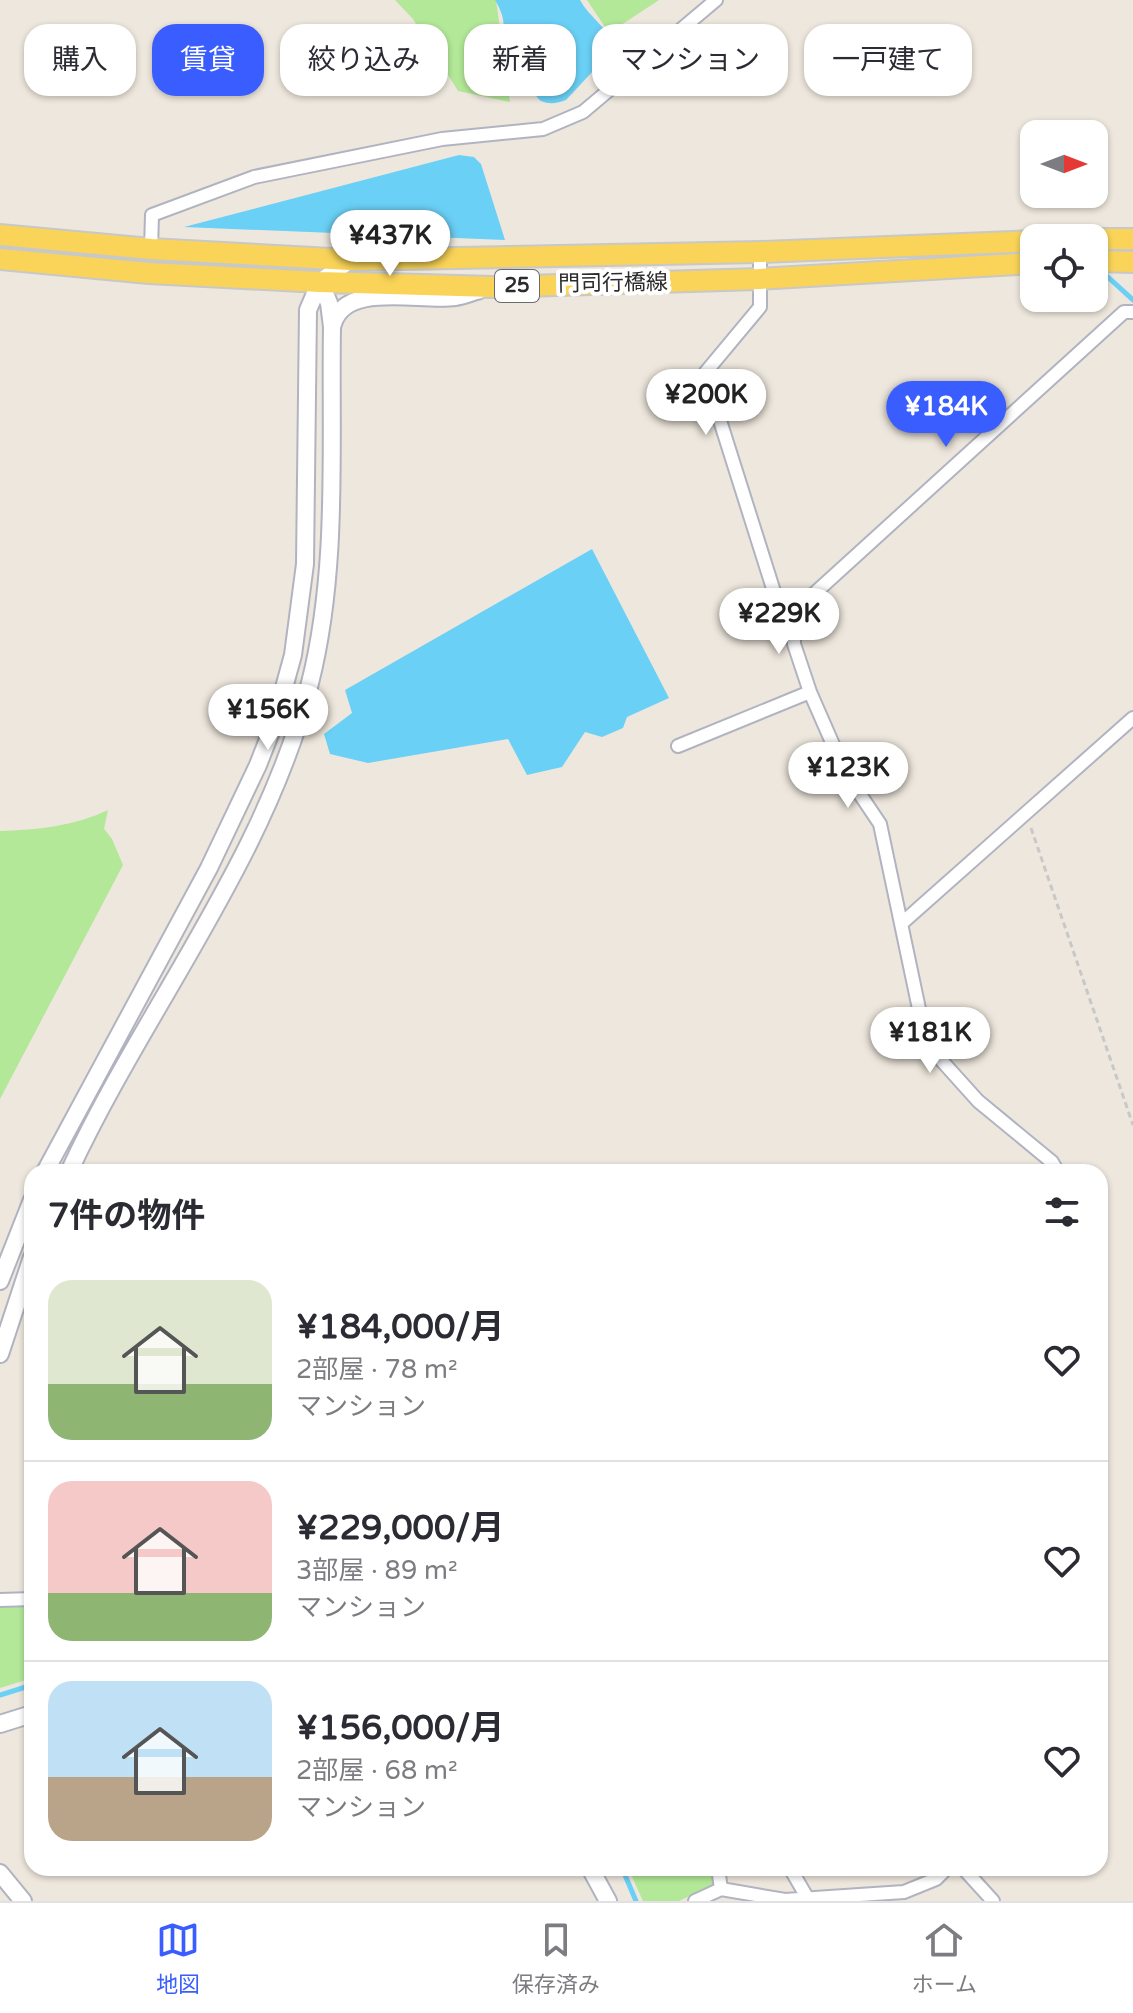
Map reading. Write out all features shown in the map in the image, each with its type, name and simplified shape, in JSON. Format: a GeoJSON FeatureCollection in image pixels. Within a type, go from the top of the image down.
{"type":"FeatureCollection","features":[{"type":"Feature","properties":{"kind":"main road","name":"門司行橋線"},"geometry":{"type":"LineString","coordinates":[[0,235],[151,249],[350,260],[760,252],[1020,242]]}},
{"type":"Feature","properties":{"kind":"main road"},"geometry":{"type":"LineString","coordinates":[[1108,239],[1133,239]]}},
{"type":"Feature","properties":{"kind":"main road"},"geometry":{"type":"LineString","coordinates":[[0,242],[111,256],[299,270],[320,282]]}},
{"type":"Feature","properties":{"kind":"main road","name":"門司行橋線"},"geometry":{"type":"LineString","coordinates":[[0,259],[149,273],[493,287],[759,279],[1020,264]]}},
{"type":"Feature","properties":{"kind":"main road"},"geometry":{"type":"LineString","coordinates":[[1108,261],[1133,262]]}},
{"type":"Feature","properties":{"kind":"street"},"geometry":{"type":"LineString","coordinates":[[151,249],[152,215],[254,177],[442,139],[543,129],[583,112],[716,0]]}},
{"type":"Feature","properties":{"kind":"street"},"geometry":{"type":"LineString","coordinates":[[760,252],[760,307],[705,373],[776,598],[794,612]]}},
{"type":"Feature","properties":{"kind":"street"},"geometry":{"type":"LineString","coordinates":[[49,1164],[209,868],[274,724],[293,655],[305,564],[306,322],[311,300],[320,282],[350,260]]}},
{"type":"Feature","properties":{"kind":"street"},"geometry":{"type":"LineString","coordinates":[[275,279],[295,290],[306,322]]}},
{"type":"Feature","properties":{"kind":"street"},"geometry":{"type":"LineString","coordinates":[[73,1164],[248,846],[285,764],[296,731],[316,655],[328,567],[332,327],[329,303],[320,282]]}},
{"type":"Feature","properties":{"kind":"street"},"geometry":{"type":"LineString","coordinates":[[332,327],[341,308],[360,299],[455,297],[493,287]]}},
{"type":"Feature","properties":{"kind":"street"},"geometry":{"type":"LineString","coordinates":[[1053,1164],[978,1101],[942,1061],[922,1023],[880,824],[845,772],[810,692],[794,644],[794,612],[1130,315]]}},
{"type":"Feature","properties":{"kind":"street"},"geometry":{"type":"LineString","coordinates":[[678,746],[810,692]]}},
{"type":"Feature","properties":{"kind":"street"},"geometry":{"type":"LineString","coordinates":[[901,924],[1133,718]]}},
{"type":"Feature","properties":{"kind":"street"},"geometry":{"type":"LineString","coordinates":[[0,1281],[24,1220]]}},
{"type":"Feature","properties":{"kind":"street"},"geometry":{"type":"LineString","coordinates":[[0,1354],[24,1281]]}},
{"type":"Feature","properties":{"kind":"street"},"geometry":{"type":"LineString","coordinates":[[0,1600],[24,1599]]}},
{"type":"Feature","properties":{"kind":"street"},"geometry":{"type":"LineString","coordinates":[[0,1724],[24,1716]]}},
{"type":"Feature","properties":{"kind":"street"},"geometry":{"type":"LineString","coordinates":[[0,1873],[23,1901]]}},
{"type":"Feature","properties":{"kind":"street"},"geometry":{"type":"LineString","coordinates":[[594,1876],[608,1901]]}},
{"type":"Feature","properties":{"kind":"street"},"geometry":{"type":"LineString","coordinates":[[719,1876],[721,1889]]}},
{"type":"Feature","properties":{"kind":"street"},"geometry":{"type":"LineString","coordinates":[[795,1876],[808,1899]]}},
{"type":"Feature","properties":{"kind":"street"},"geometry":{"type":"LineString","coordinates":[[695,1901],[721,1889],[785,1900],[904,1892],[939,1876]]}},
{"type":"Feature","properties":{"kind":"street"},"geometry":{"type":"LineString","coordinates":[[970,1876],[993,1901]]}},
{"type":"Feature","properties":{"kind":"path"},"geometry":{"type":"LineString","coordinates":[[1026,813],[1133,1125]]}},
{"type":"Feature","properties":{"kind":"green space"},"geometry":{"type":"Polygon","coordinates":[[[395,0],[496,0],[499,24],[464,24],[464,92],[458,91],[448,75],[448,24],[416,24],[395,0]]]}},
{"type":"Feature","properties":{"kind":"green space"},"geometry":{"type":"Polygon","coordinates":[[[587,0],[659,0],[623,24],[603,24],[587,0]]]}},
{"type":"Feature","properties":{"kind":"green space"},"geometry":{"type":"Polygon","coordinates":[[[482,96],[509,96],[510,102],[482,96]]]}},
{"type":"Feature","properties":{"kind":"green space"},"geometry":{"type":"Polygon","coordinates":[[[108,810],[104,829],[112,839],[123,865],[0,1099],[0,831],[55,826],[108,810]]]}},
{"type":"Feature","properties":{"kind":"green space"},"geometry":{"type":"Polygon","coordinates":[[[24,1605],[24,1680],[0,1688],[0,1607],[24,1605]]]}},
{"type":"Feature","properties":{"kind":"green space"},"geometry":{"type":"Polygon","coordinates":[[[632,1876],[713,1876],[714,1884],[679,1901],[643,1901],[632,1876]]]}},
{"type":"Feature","properties":{"kind":"water"},"geometry":{"type":"Polygon","coordinates":[[[495,0],[580,0],[600,24],[592,24],[592,72],[576,89],[576,24],[503,24],[495,0]]]}},
{"type":"Feature","properties":{"kind":"water"},"geometry":{"type":"Polygon","coordinates":[[[537,96],[570,96],[554,103],[541,101],[537,96]]]}},
{"type":"Feature","properties":{"kind":"water"},"geometry":{"type":"Polygon","coordinates":[[[459,155],[474,157],[481,164],[505,240],[184,227],[459,155]]]}},
{"type":"Feature","properties":{"kind":"water"},"geometry":{"type":"Polygon","coordinates":[[[592,549],[669,698],[627,717],[623,728],[602,737],[585,732],[562,767],[527,775],[508,739],[368,763],[330,754],[324,734],[352,713],[345,690],[592,549]]]}},
{"type":"Feature","properties":{"kind":"waterway"},"geometry":{"type":"LineString","coordinates":[[1108,277],[1133,300]]}},
{"type":"Feature","properties":{"kind":"waterway"},"geometry":{"type":"LineString","coordinates":[[0,1695],[24,1688]]}},
{"type":"Feature","properties":{"kind":"waterway"},"geometry":{"type":"LineString","coordinates":[[625,1876],[636,1901]]}}]}
